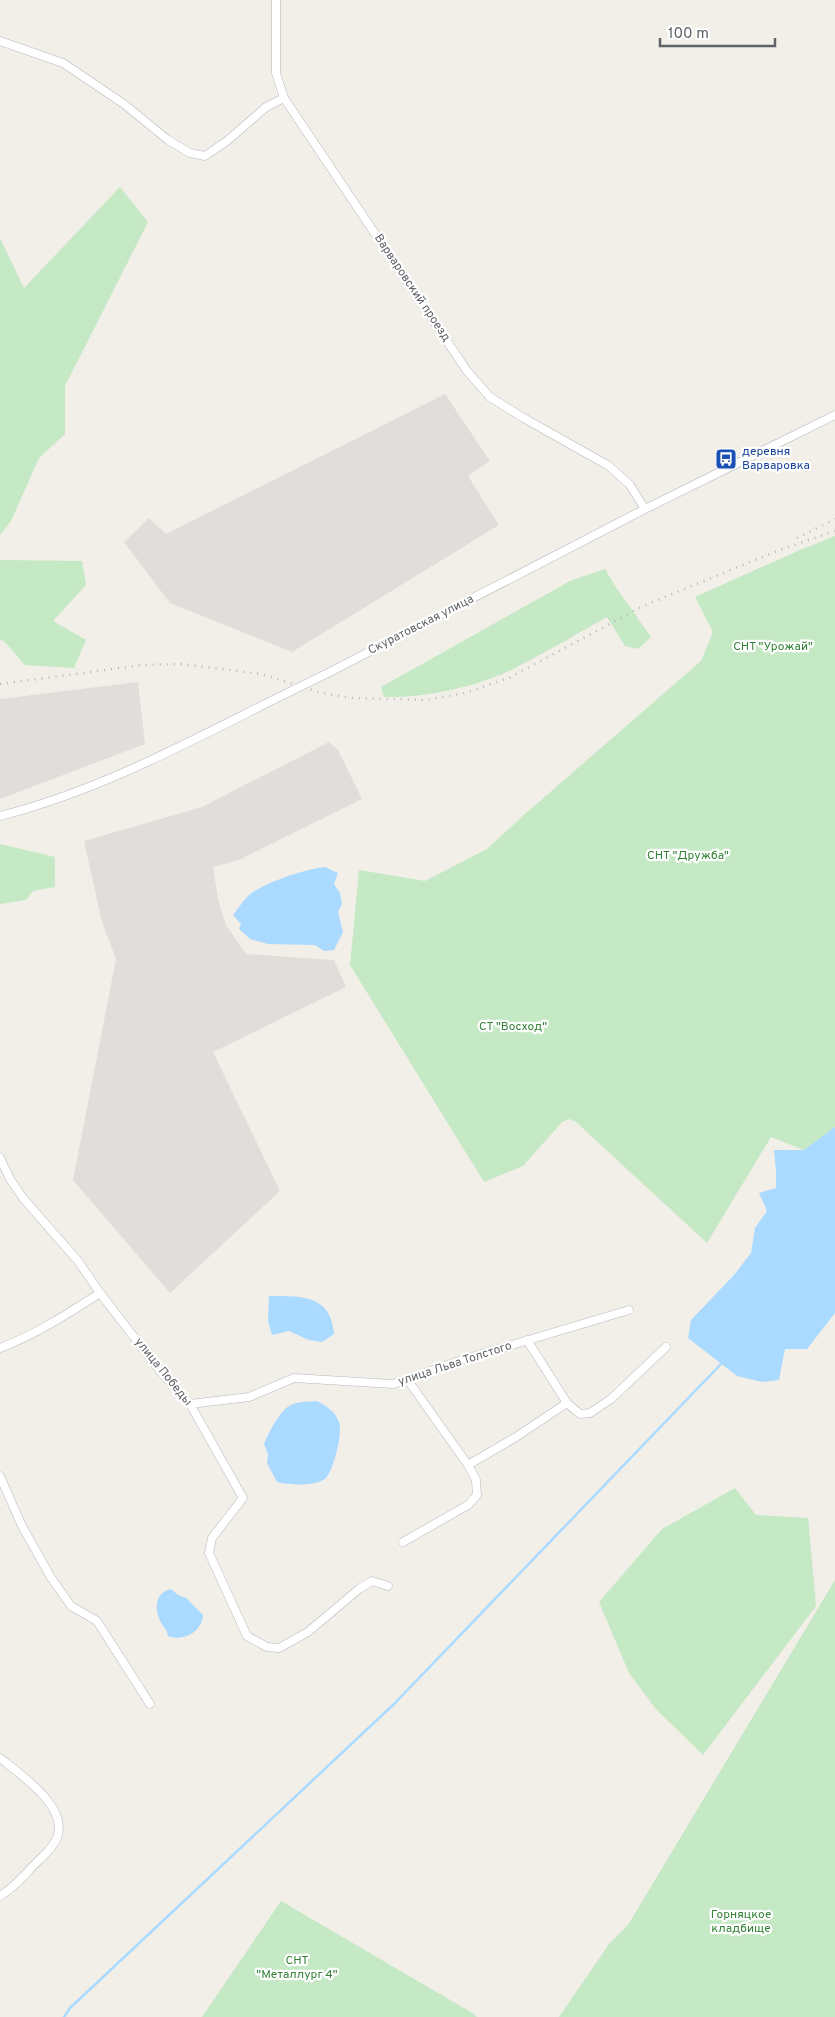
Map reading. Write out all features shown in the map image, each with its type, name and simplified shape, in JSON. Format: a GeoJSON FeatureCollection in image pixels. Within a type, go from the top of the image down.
{"type":"FeatureCollection","features":[{"type":"Feature","properties":{"kind":"street","name":"Варваровский проезд"},"geometry":{"type":"LineString","coordinates":[[276,0],[276,73],[284,98],[467,371],[490,396],[522,417],[608,466],[630,485],[645,509]]}},
{"type":"Feature","properties":{"kind":"street"},"geometry":{"type":"LineString","coordinates":[[0,41],[63,63],[124,104],[168,140],[190,153],[206,156],[227,141],[266,107],[284,98]]}},
{"type":"Feature","properties":{"kind":"street","name":"Скуратовская улица"},"geometry":{"type":"LineString","coordinates":[[0,816],[42,805],[117,777],[330,672],[645,509],[835,415]]}},
{"type":"Feature","properties":{"kind":"street","name":"улица Победы"},"geometry":{"type":"LineString","coordinates":[[0,1160],[22,1198],[78,1261],[100,1293],[161,1372],[190,1404],[243,1498],[212,1538],[209,1553],[247,1636],[267,1647],[279,1648],[308,1632],[359,1589],[372,1581],[388,1586]]}},
{"type":"Feature","properties":{"kind":"street"},"geometry":{"type":"LineString","coordinates":[[0,1348],[71,1312],[100,1293]]}},
{"type":"Feature","properties":{"kind":"street","name":"улица Льва Толстого"},"geometry":{"type":"LineString","coordinates":[[190,1404],[249,1397],[294,1378],[393,1384],[465,1359],[629,1310]]}},
{"type":"Feature","properties":{"kind":"street"},"geometry":{"type":"LineString","coordinates":[[527,1340],[568,1403],[580,1414],[590,1414],[611,1399],[666,1347]]}},
{"type":"Feature","properties":{"kind":"street"},"geometry":{"type":"LineString","coordinates":[[403,1542],[468,1505],[477,1495],[476,1480],[468,1465],[408,1380]]}},
{"type":"Feature","properties":{"kind":"street"},"geometry":{"type":"LineString","coordinates":[[468,1465],[568,1403]]}},
{"type":"Feature","properties":{"kind":"street"},"geometry":{"type":"LineString","coordinates":[[0,1476],[21,1524],[50,1576],[72,1606],[97,1620],[150,1704]]}},
{"type":"Feature","properties":{"kind":"street"},"geometry":{"type":"LineString","coordinates":[[0,1896],[10,1890],[49,1850],[57,1838],[59,1826],[57,1813],[48,1800],[1,1762]]}},
{"type":"Feature","properties":{"kind":"shaded area"},"geometry":{"type":"Polygon","coordinates":[[[445,394],[490,461],[468,476],[499,525],[292,652],[170,603],[124,542],[149,518],[166,534],[445,394]]]}},
{"type":"Feature","properties":{"kind":"shaded area"},"geometry":{"type":"Polygon","coordinates":[[[138,682],[145,744],[0,799],[0,699],[138,682]]]}},
{"type":"Feature","properties":{"kind":"shaded area"},"geometry":{"type":"Polygon","coordinates":[[[329,742],[338,750],[362,799],[239,860],[213,867],[218,899],[226,925],[246,954],[334,960],[346,987],[213,1052],[280,1191],[170,1293],[73,1180],[116,959],[102,922],[84,841],[202,807],[329,742]]]}},
{"type":"Feature","properties":{"kind":"green space"},"geometry":{"type":"Polygon","coordinates":[[[120,187],[148,222],[65,386],[65,434],[39,458],[11,521],[0,535],[0,238],[24,288],[120,187]]]}},
{"type":"Feature","properties":{"kind":"green space"},"geometry":{"type":"Polygon","coordinates":[[[835,536],[835,1127],[804,1150],[771,1137],[707,1243],[576,1122],[569,1119],[562,1122],[523,1166],[484,1182],[350,965],[359,870],[425,881],[487,849],[701,661],[713,632],[695,597],[835,536]]]}},
{"type":"Feature","properties":{"kind":"green space"},"geometry":{"type":"Polygon","coordinates":[[[0,560],[82,561],[86,585],[53,621],[86,640],[74,668],[25,665],[4,641],[0,640],[0,560]]]}},
{"type":"Feature","properties":{"kind":"green space"},"geometry":{"type":"Polygon","coordinates":[[[605,569],[651,637],[638,649],[625,646],[607,617],[525,663],[483,681],[450,690],[416,696],[384,697],[381,687],[570,581],[605,569]]]}},
{"type":"Feature","properties":{"kind":"green space"},"geometry":{"type":"Polygon","coordinates":[[[0,844],[55,857],[55,887],[33,891],[26,900],[0,904],[0,844]]]}},
{"type":"Feature","properties":{"kind":"green space"},"geometry":{"type":"Polygon","coordinates":[[[735,1488],[756,1515],[808,1518],[816,1606],[703,1755],[655,1708],[629,1673],[599,1602],[662,1529],[735,1488]]]}},
{"type":"Feature","properties":{"kind":"green space","name":"Горняцкое кладбище"},"geometry":{"type":"Polygon","coordinates":[[[835,1580],[835,2017],[559,2017],[609,1944],[628,1925],[835,1580]]]}},
{"type":"Feature","properties":{"kind":"green space","name":"СНТ \"Металлург 4\""},"geometry":{"type":"Polygon","coordinates":[[[281,1901],[474,2014],[477,2017],[202,2017],[281,1901]]]}},
{"type":"Feature","properties":{"kind":"water"},"geometry":{"type":"Polygon","coordinates":[[[325,867],[338,873],[334,884],[340,893],[342,904],[338,912],[343,932],[334,950],[324,951],[315,945],[268,944],[250,939],[239,929],[241,924],[233,915],[248,896],[264,886],[285,877],[325,867]]]}},
{"type":"Feature","properties":{"kind":"water"},"geometry":{"type":"Polygon","coordinates":[[[835,1127],[835,1313],[807,1349],[785,1349],[779,1380],[762,1382],[737,1376],[688,1338],[691,1320],[734,1275],[751,1253],[755,1228],[767,1211],[759,1193],[776,1188],[774,1150],[804,1150],[835,1127]]]}},
{"type":"Feature","properties":{"kind":"water"},"geometry":{"type":"Polygon","coordinates":[[[269,1296],[302,1297],[320,1304],[327,1311],[332,1321],[334,1334],[322,1342],[309,1340],[289,1331],[272,1335],[268,1321],[269,1296]]]}},
{"type":"Feature","properties":{"kind":"water"},"geometry":{"type":"Polygon","coordinates":[[[317,1401],[333,1412],[339,1422],[340,1434],[332,1467],[326,1478],[316,1483],[288,1484],[277,1482],[267,1463],[268,1454],[264,1444],[268,1435],[278,1418],[289,1406],[299,1402],[317,1401]]]}},
{"type":"Feature","properties":{"kind":"water"},"geometry":{"type":"Polygon","coordinates":[[[171,1589],[178,1595],[186,1598],[203,1615],[202,1621],[195,1631],[180,1638],[168,1636],[160,1620],[157,1608],[160,1596],[171,1589]]]}},
{"type":"Feature","properties":{"kind":"waterway"},"geometry":{"type":"LineString","coordinates":[[64,2017],[70,2008],[394,1704],[722,1363]]}},
{"type":"Feature","properties":{"kind":"railway"},"geometry":{"type":"LineString","coordinates":[[797,538],[835,519]]}},
{"type":"Feature","properties":{"kind":"railway"},"geometry":{"type":"LineString","coordinates":[[0,684],[143,665],[182,664],[261,674],[322,693],[352,698],[426,700],[465,693],[509,678],[643,606],[777,551],[835,531]]}},
{"type":"Feature","properties":{"kind":"place","name":"деревня Варваровка"},"geometry":{"type":"Point","coordinates":[726,459]}},
{"type":"Feature","properties":{"kind":"park label","name":"СНТ \"Урожай\""},"geometry":{"type":"Point","coordinates":[773,647]}},
{"type":"Feature","properties":{"kind":"park label","name":"СНТ \"Дружба\""},"geometry":{"type":"Point","coordinates":[688,856]}},
{"type":"Feature","properties":{"kind":"park label","name":"СТ \"Восход\""},"geometry":{"type":"Point","coordinates":[513,1027]}}]}
